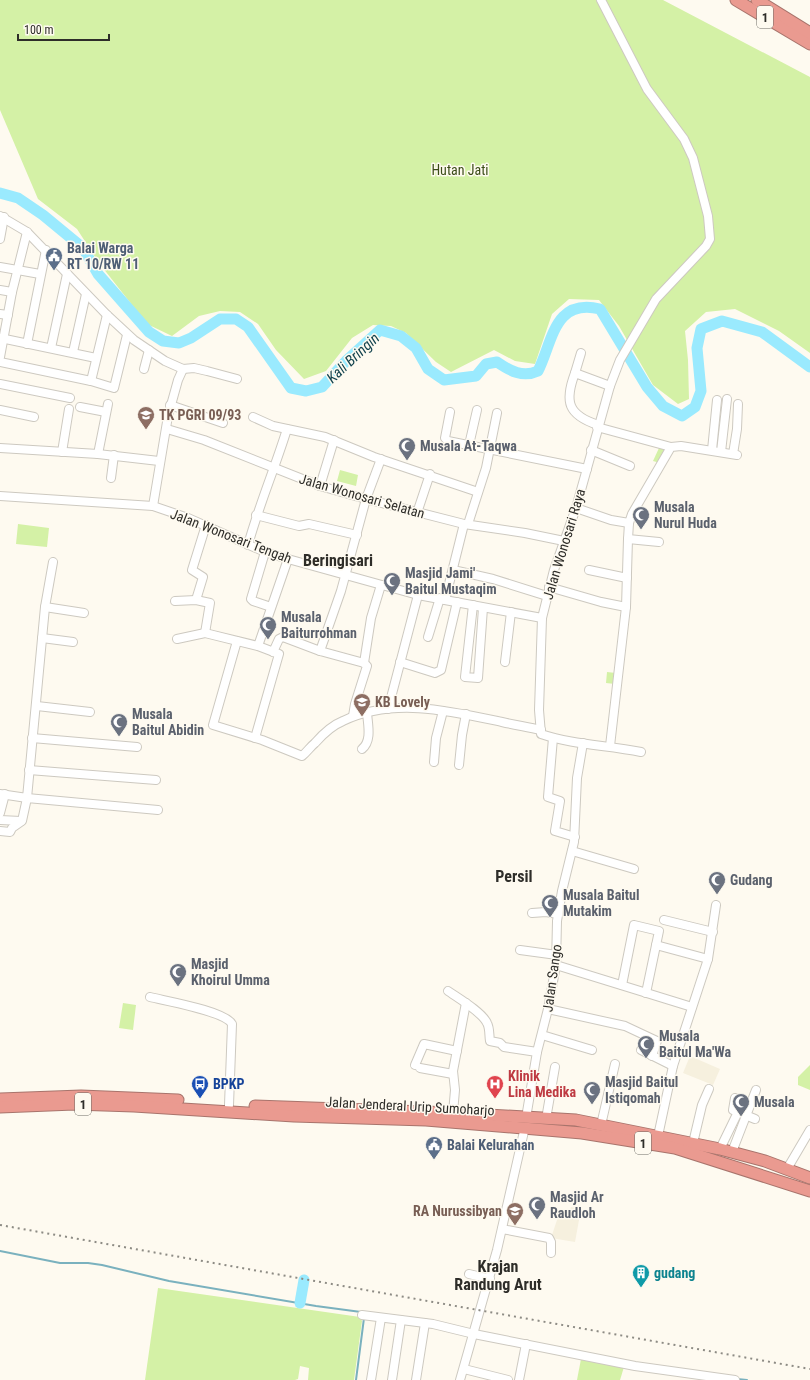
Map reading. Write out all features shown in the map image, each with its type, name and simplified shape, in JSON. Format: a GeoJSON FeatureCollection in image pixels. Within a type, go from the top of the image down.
{"type":"FeatureCollection","features":[{"type":"Feature","properties":{"kind":"highway","name":"1"},"geometry":{"type":"LineString","coordinates":[[736,0],[810,44]]}},
{"type":"Feature","properties":{"kind":"highway","name":"1"},"geometry":{"type":"LineString","coordinates":[[757,0],[810,33]]}},
{"type":"Feature","properties":{"kind":"highway","name":"Jalan Jenderal Urip Sumoharjo"},"geometry":{"type":"LineString","coordinates":[[0,1098],[103,1096],[229,1105],[453,1113],[526,1123],[675,1148],[810,1191]]}},
{"type":"Feature","properties":{"kind":"highway","name":"Jalan Jenderal Urip Sumoharjo"},"geometry":{"type":"LineString","coordinates":[[0,1107],[74,1104],[134,1106],[294,1116],[526,1123],[546,1119],[576,1120],[720,1149],[787,1169],[810,1178]]}},
{"type":"Feature","properties":{"kind":"street","name":"Jalan Wonosari Raya"},"geometry":{"type":"LineString","coordinates":[[541,732],[539,710],[542,618],[546,596],[576,508],[597,426],[610,386],[620,360],[656,299],[706,246],[710,239],[708,216],[694,158],[684,139],[647,88],[601,0]]}},
{"type":"Feature","properties":{"kind":"street"},"geometry":{"type":"LineString","coordinates":[[0,239],[2,216],[27,232],[46,250],[86,294],[127,335],[149,350],[183,369],[194,368],[207,370],[237,379]]}},
{"type":"Feature","properties":{"kind":"street"},"geometry":{"type":"LineString","coordinates":[[0,357],[4,315],[12,292],[27,232]]}},
{"type":"Feature","properties":{"kind":"street"},"geometry":{"type":"LineString","coordinates":[[27,344],[46,250]]}},
{"type":"Feature","properties":{"kind":"street"},"geometry":{"type":"LineString","coordinates":[[0,267],[40,274]]}},
{"type":"Feature","properties":{"kind":"street"},"geometry":{"type":"LineString","coordinates":[[50,348],[67,274]]}},
{"type":"Feature","properties":{"kind":"street"},"geometry":{"type":"LineString","coordinates":[[0,290],[12,292]]}},
{"type":"Feature","properties":{"kind":"street"},"geometry":{"type":"LineString","coordinates":[[73,352],[86,294]]}},
{"type":"Feature","properties":{"kind":"street"},"geometry":{"type":"LineString","coordinates":[[91,381],[107,315]]}},
{"type":"Feature","properties":{"kind":"street"},"geometry":{"type":"LineString","coordinates":[[0,362],[91,381],[114,388],[127,335]]}},
{"type":"Feature","properties":{"kind":"street"},"geometry":{"type":"LineString","coordinates":[[2,338],[96,358]]}},
{"type":"Feature","properties":{"kind":"street"},"geometry":{"type":"LineString","coordinates":[[144,369],[149,350]]}},
{"type":"Feature","properties":{"kind":"street"},"geometry":{"type":"LineString","coordinates":[[581,353],[569,394],[569,404],[583,420],[597,426],[671,447],[681,446],[735,454],[738,404]]}},
{"type":"Feature","properties":{"kind":"street"},"geometry":{"type":"LineString","coordinates":[[153,506],[170,405],[183,369]]}},
{"type":"Feature","properties":{"kind":"street"},"geometry":{"type":"LineString","coordinates":[[575,373],[610,386]]}},
{"type":"Feature","properties":{"kind":"street"},"geometry":{"type":"LineString","coordinates":[[0,384],[70,398]]}},
{"type":"Feature","properties":{"kind":"street"},"geometry":{"type":"LineString","coordinates":[[721,452],[727,399]]}},
{"type":"Feature","properties":{"kind":"street"},"geometry":{"type":"LineString","coordinates":[[712,450],[717,400]]}},
{"type":"Feature","properties":{"kind":"street"},"geometry":{"type":"LineString","coordinates":[[98,454],[108,404]]}},
{"type":"Feature","properties":{"kind":"street"},"geometry":{"type":"LineString","coordinates":[[170,405],[223,423]]}},
{"type":"Feature","properties":{"kind":"street"},"geometry":{"type":"LineString","coordinates":[[80,407],[106,412]]}},
{"type":"Feature","properties":{"kind":"street"},"geometry":{"type":"LineString","coordinates":[[62,452],[69,409]]}},
{"type":"Feature","properties":{"kind":"street"},"geometry":{"type":"LineString","coordinates":[[0,410],[34,417]]}},
{"type":"Feature","properties":{"kind":"street"},"geometry":{"type":"LineString","coordinates":[[469,445],[477,410]]}},
{"type":"Feature","properties":{"kind":"street"},"geometry":{"type":"LineString","coordinates":[[450,412],[446,440],[586,469]]}},
{"type":"Feature","properties":{"kind":"street"},"geometry":{"type":"LineString","coordinates":[[428,637],[453,570],[466,524],[478,492],[490,449],[497,413]]}},
{"type":"Feature","properties":{"kind":"street"},"geometry":{"type":"LineString","coordinates":[[725,413],[737,414]]}},
{"type":"Feature","properties":{"kind":"street"},"geometry":{"type":"LineString","coordinates":[[253,417],[273,426],[334,440],[478,492]]}},
{"type":"Feature","properties":{"kind":"street","name":"Jalan Wonosari Selatan"},"geometry":{"type":"LineString","coordinates":[[167,429],[204,440],[274,470],[320,486],[417,513],[466,524],[525,532],[564,542]]}},
{"type":"Feature","properties":{"kind":"street"},"geometry":{"type":"LineString","coordinates":[[248,545],[256,514],[274,470],[287,429]]}},
{"type":"Feature","properties":{"kind":"street"},"geometry":{"type":"LineString","coordinates":[[320,486],[334,440]]}},
{"type":"Feature","properties":{"kind":"street"},"geometry":{"type":"LineString","coordinates":[[610,746],[626,607],[629,523],[636,506],[671,447]]}},
{"type":"Feature","properties":{"kind":"street"},"geometry":{"type":"LineString","coordinates":[[0,448],[98,454],[160,461]]}},
{"type":"Feature","properties":{"kind":"street"},"geometry":{"type":"LineString","coordinates":[[591,450],[630,466]]}},
{"type":"Feature","properties":{"kind":"street"},"geometry":{"type":"LineString","coordinates":[[111,478],[114,456]]}},
{"type":"Feature","properties":{"kind":"street"},"geometry":{"type":"LineString","coordinates":[[320,651],[342,591],[345,574],[366,499],[381,458]]}},
{"type":"Feature","properties":{"kind":"street"},"geometry":{"type":"LineString","coordinates":[[417,513],[430,474]]}},
{"type":"Feature","properties":{"kind":"street","name":"Jalan Wonosari Tengah"},"geometry":{"type":"LineString","coordinates":[[0,496],[153,506],[206,525],[248,545],[288,559],[418,594],[484,608],[542,618]]}},
{"type":"Feature","properties":{"kind":"street"},"geometry":{"type":"LineString","coordinates":[[576,508],[611,520],[629,523]]}},
{"type":"Feature","properties":{"kind":"street"},"geometry":{"type":"LineString","coordinates":[[256,514],[299,526],[309,524],[357,535]]}},
{"type":"Feature","properties":{"kind":"street"},"geometry":{"type":"LineString","coordinates":[[196,600],[203,577],[192,570],[206,525]]}},
{"type":"Feature","properties":{"kind":"street"},"geometry":{"type":"LineString","coordinates":[[628,538],[659,542]]}},
{"type":"Feature","properties":{"kind":"street"},"geometry":{"type":"LineString","coordinates":[[266,552],[252,601],[271,607]]}},
{"type":"Feature","properties":{"kind":"street"},"geometry":{"type":"LineString","coordinates":[[258,646],[288,559]]}},
{"type":"Feature","properties":{"kind":"street"},"geometry":{"type":"LineString","coordinates":[[0,831],[10,832],[12,827],[22,821],[37,706],[45,607],[53,562]]}},
{"type":"Feature","properties":{"kind":"street"},"geometry":{"type":"LineString","coordinates":[[453,570],[493,579],[546,596]]}},
{"type":"Feature","properties":{"kind":"street"},"geometry":{"type":"LineString","coordinates":[[589,570],[627,578]]}},
{"type":"Feature","properties":{"kind":"street"},"geometry":{"type":"LineString","coordinates":[[353,716],[355,704],[367,668],[364,663],[371,618],[381,585]]}},
{"type":"Feature","properties":{"kind":"street"},"geometry":{"type":"LineString","coordinates":[[549,587],[601,602],[626,607]]}},
{"type":"Feature","properties":{"kind":"street"},"geometry":{"type":"LineString","coordinates":[[388,709],[418,594]]}},
{"type":"Feature","properties":{"kind":"street"},"geometry":{"type":"LineString","coordinates":[[175,601],[196,600],[210,603],[205,633]]}},
{"type":"Feature","properties":{"kind":"street"},"geometry":{"type":"LineString","coordinates":[[400,662],[435,673],[441,670],[457,602]]}},
{"type":"Feature","properties":{"kind":"street"},"geometry":{"type":"LineString","coordinates":[[474,605],[465,676],[478,678],[484,608]]}},
{"type":"Feature","properties":{"kind":"street"},"geometry":{"type":"LineString","coordinates":[[45,607],[84,613]]}},
{"type":"Feature","properties":{"kind":"street"},"geometry":{"type":"LineString","coordinates":[[505,662],[511,612]]}},
{"type":"Feature","properties":{"kind":"street"},"geometry":{"type":"LineString","coordinates":[[178,639],[205,633],[258,646],[279,656],[255,738]]}},
{"type":"Feature","properties":{"kind":"street"},"geometry":{"type":"LineString","coordinates":[[273,652],[279,639],[283,637],[320,651],[364,663]]}},
{"type":"Feature","properties":{"kind":"street"},"geometry":{"type":"LineString","coordinates":[[42,638],[73,642]]}},
{"type":"Feature","properties":{"kind":"street"},"geometry":{"type":"LineString","coordinates":[[238,641],[213,723],[214,727],[255,738],[302,756],[337,724],[353,716],[388,709],[421,708],[466,714],[541,732],[553,738],[641,752]]}},
{"type":"Feature","properties":{"kind":"street"},"geometry":{"type":"LineString","coordinates":[[37,706],[90,712]]}},
{"type":"Feature","properties":{"kind":"street"},"geometry":{"type":"LineString","coordinates":[[434,762],[436,738],[443,711]]}},
{"type":"Feature","properties":{"kind":"street"},"geometry":{"type":"LineString","coordinates":[[362,749],[366,746],[368,738],[367,713]]}},
{"type":"Feature","properties":{"kind":"street"},"geometry":{"type":"LineString","coordinates":[[459,765],[466,714]]}},
{"type":"Feature","properties":{"kind":"street"},"geometry":{"type":"LineString","coordinates":[[32,738],[137,747]]}},
{"type":"Feature","properties":{"kind":"street"},"geometry":{"type":"LineString","coordinates":[[553,738],[548,798],[560,801],[555,831],[575,837]]}},
{"type":"Feature","properties":{"kind":"street","name":"Jalan Sango"},"geometry":{"type":"LineString","coordinates":[[460,1380],[490,1279],[526,1123],[537,1052],[548,1009],[556,965],[558,914],[575,837],[577,778],[583,743]]}},
{"type":"Feature","properties":{"kind":"street"},"geometry":{"type":"LineString","coordinates":[[29,770],[156,780]]}},
{"type":"Feature","properties":{"kind":"street"},"geometry":{"type":"LineString","coordinates":[[0,813],[2,794],[26,798],[158,810]]}},
{"type":"Feature","properties":{"kind":"street"},"geometry":{"type":"LineString","coordinates":[[0,820],[22,821]]}},
{"type":"Feature","properties":{"kind":"street"},"geometry":{"type":"LineString","coordinates":[[572,851],[634,869]]}},
{"type":"Feature","properties":{"kind":"street"},"geometry":{"type":"LineString","coordinates":[[658,1136],[673,1066],[708,959],[716,905]]}},
{"type":"Feature","properties":{"kind":"street"},"geometry":{"type":"LineString","coordinates":[[532,913],[546,912],[558,914]]}},
{"type":"Feature","properties":{"kind":"street"},"geometry":{"type":"LineString","coordinates":[[664,920],[713,932]]}},
{"type":"Feature","properties":{"kind":"street"},"geometry":{"type":"LineString","coordinates":[[622,985],[634,926],[659,931],[646,993]]}},
{"type":"Feature","properties":{"kind":"street"},"geometry":{"type":"LineString","coordinates":[[656,945],[708,959]]}},
{"type":"Feature","properties":{"kind":"street"},"geometry":{"type":"LineString","coordinates":[[520,950],[557,956]]}},
{"type":"Feature","properties":{"kind":"street"},"geometry":{"type":"LineString","coordinates":[[556,965],[692,1007]]}},
{"type":"Feature","properties":{"kind":"street"},"geometry":{"type":"LineString","coordinates":[[448,991],[466,1003],[488,1023],[490,1041],[500,1043],[504,1047],[537,1052]]}},
{"type":"Feature","properties":{"kind":"street"},"geometry":{"type":"LineString","coordinates":[[150,997],[209,1011],[230,1019],[232,1024],[229,1105]]}},
{"type":"Feature","properties":{"kind":"street"},"geometry":{"type":"LineString","coordinates":[[453,1113],[455,1090],[453,1074],[466,1003]]}},
{"type":"Feature","properties":{"kind":"street"},"geometry":{"type":"LineString","coordinates":[[548,1009],[624,1026],[657,1042],[652,1056]]}},
{"type":"Feature","properties":{"kind":"street"},"geometry":{"type":"LineString","coordinates":[[542,1035],[592,1050]]}},
{"type":"Feature","properties":{"kind":"street"},"geometry":{"type":"LineString","coordinates":[[453,1074],[418,1066],[424,1044],[457,1051]]}},
{"type":"Feature","properties":{"kind":"street"},"geometry":{"type":"LineString","coordinates":[[641,1050],[673,1066]]}},
{"type":"Feature","properties":{"kind":"street"},"geometry":{"type":"LineString","coordinates":[[601,1125],[615,1064]]}},
{"type":"Feature","properties":{"kind":"street"},"geometry":{"type":"LineString","coordinates":[[546,1119],[555,1067]]}},
{"type":"Feature","properties":{"kind":"street"},"geometry":{"type":"LineString","coordinates":[[693,1143],[702,1105],[710,1089]]}},
{"type":"Feature","properties":{"kind":"street"},"geometry":{"type":"LineString","coordinates":[[720,1149],[756,1090]]}},
{"type":"Feature","properties":{"kind":"street"},"geometry":{"type":"LineString","coordinates":[[735,1098],[732,1109],[755,1119]]}},
{"type":"Feature","properties":{"kind":"street"},"geometry":{"type":"LineString","coordinates":[[732,1152],[742,1114]]}},
{"type":"Feature","properties":{"kind":"street"},"geometry":{"type":"LineString","coordinates":[[787,1169],[810,1130]]}},
{"type":"Feature","properties":{"kind":"street"},"geometry":{"type":"LineString","coordinates":[[502,1229],[549,1238],[551,1242],[551,1253]]}},
{"type":"Feature","properties":{"kind":"street"},"geometry":{"type":"LineString","coordinates":[[469,1274],[490,1279]]}},
{"type":"Feature","properties":{"kind":"street"},"geometry":{"type":"LineString","coordinates":[[362,1315],[425,1323],[635,1366],[735,1380]]}},
{"type":"Feature","properties":{"kind":"street"},"geometry":{"type":"LineString","coordinates":[[371,1380],[381,1318]]}},
{"type":"Feature","properties":{"kind":"street"},"geometry":{"type":"LineString","coordinates":[[392,1380],[401,1320]]}},
{"type":"Feature","properties":{"kind":"street"},"geometry":{"type":"LineString","coordinates":[[416,1380],[425,1323]]}},
{"type":"Feature","properties":{"kind":"street"},"geometry":{"type":"LineString","coordinates":[[519,1380],[526,1344]]}},
{"type":"Feature","properties":{"kind":"street"},"geometry":{"type":"LineString","coordinates":[[464,1369],[508,1380]]}},
{"type":"Feature","properties":{"kind":"shaded area"},"geometry":{"type":"Polygon","coordinates":[[[690,1056],[720,1069],[713,1085],[683,1073],[690,1056]]]}},
{"type":"Feature","properties":{"kind":"shaded area"},"geometry":{"type":"Polygon","coordinates":[[[571,1207],[581,1209],[575,1242],[551,1238],[560,1211],[569,1212],[571,1207]]]}},
{"type":"Feature","properties":{"kind":"green space","name":"Hutan Jati"},"geometry":{"type":"Polygon","coordinates":[[[0,0],[663,0],[810,77],[810,353],[779,331],[735,309],[706,312],[685,331],[688,360],[689,399],[678,404],[653,385],[619,326],[599,300],[569,299],[552,314],[535,364],[515,361],[494,350],[451,372],[436,362],[406,333],[391,326],[373,325],[352,338],[326,371],[304,379],[276,350],[258,324],[240,312],[220,311],[199,316],[172,336],[147,324],[99,263],[77,229],[38,199],[0,110],[0,0]]]}},
{"type":"Feature","properties":{"kind":"green space"},"geometry":{"type":"Polygon","coordinates":[[[659,448],[665,450],[660,463],[653,461],[659,448]]]}},
{"type":"Feature","properties":{"kind":"green space"},"geometry":{"type":"Polygon","coordinates":[[[340,470],[358,475],[356,486],[337,481],[340,470]]]}},
{"type":"Feature","properties":{"kind":"green space"},"geometry":{"type":"Polygon","coordinates":[[[18,524],[49,528],[47,547],[16,544],[18,524]]]}},
{"type":"Feature","properties":{"kind":"green space"},"geometry":{"type":"Polygon","coordinates":[[[607,672],[616,673],[615,684],[606,683],[607,672]]]}},
{"type":"Feature","properties":{"kind":"green space"},"geometry":{"type":"Polygon","coordinates":[[[123,1003],[136,1005],[133,1030],[119,1028],[123,1003]]]}},
{"type":"Feature","properties":{"kind":"green space"},"geometry":{"type":"Polygon","coordinates":[[[810,1065],[810,1090],[798,1085],[798,1077],[810,1065]]]}},
{"type":"Feature","properties":{"kind":"green space"},"geometry":{"type":"Polygon","coordinates":[[[158,1288],[360,1317],[362,1321],[354,1380],[308,1380],[309,1368],[300,1366],[298,1379],[295,1380],[145,1380],[158,1288]]]}},
{"type":"Feature","properties":{"kind":"green space"},"geometry":{"type":"Polygon","coordinates":[[[581,1359],[624,1367],[620,1380],[577,1380],[581,1359]]]}},
{"type":"Feature","properties":{"kind":"waterway","name":"Kali Bringin"},"geometry":{"type":"LineString","coordinates":[[0,193],[18,198],[43,215],[83,248],[98,274],[149,332],[163,341],[179,343],[191,338],[220,319],[236,319],[248,327],[291,388],[306,391],[322,387],[347,360],[380,330],[401,336],[416,348],[428,369],[444,380],[476,376],[486,364],[497,362],[522,374],[532,373],[538,371],[552,335],[564,316],[573,310],[585,307],[600,309],[647,387],[663,406],[682,416],[695,407],[701,391],[697,348],[701,329],[722,321],[762,332],[810,367]]}},
{"type":"Feature","properties":{"kind":"waterway"},"geometry":{"type":"LineString","coordinates":[[0,1251],[60,1263],[88,1263],[102,1265],[169,1281],[316,1306],[361,1312]]}},
{"type":"Feature","properties":{"kind":"waterway"},"geometry":{"type":"LineString","coordinates":[[300,1303],[304,1280]]}},
{"type":"Feature","properties":{"kind":"waterway"},"geometry":{"type":"LineString","coordinates":[[356,1380],[364,1318]]}},
{"type":"Feature","properties":{"kind":"waterway"},"geometry":{"type":"LineString","coordinates":[[737,1379],[747,1380]]}},
{"type":"Feature","properties":{"kind":"railway"},"geometry":{"type":"LineString","coordinates":[[0,1225],[810,1369]]}},
{"type":"Feature","properties":{"kind":"place","name":"Balai Warga RT 10/RW 11"},"geometry":{"type":"Point","coordinates":[54,271]}},
{"type":"Feature","properties":{"kind":"place","name":"TK PGRI 09/93"},"geometry":{"type":"Point","coordinates":[146,430]}},
{"type":"Feature","properties":{"kind":"place","name":"Musala At-Taqwa"},"geometry":{"type":"Point","coordinates":[407,461]}},
{"type":"Feature","properties":{"kind":"place","name":"Musala Nurul Huda"},"geometry":{"type":"Point","coordinates":[641,530]}},
{"type":"Feature","properties":{"kind":"place","name":"Masjid Jami' Baitul Mustaqim"},"geometry":{"type":"Point","coordinates":[392,596]}},
{"type":"Feature","properties":{"kind":"place","name":"Musala Baiturrohman"},"geometry":{"type":"Point","coordinates":[268,640]}},
{"type":"Feature","properties":{"kind":"place","name":"KB Lovely"},"geometry":{"type":"Point","coordinates":[362,717]}},
{"type":"Feature","properties":{"kind":"place","name":"Musala Baitul Abidin"},"geometry":{"type":"Point","coordinates":[119,737]}},
{"type":"Feature","properties":{"kind":"place","name":"Gudang"},"geometry":{"type":"Point","coordinates":[717,895]}},
{"type":"Feature","properties":{"kind":"place","name":"Musala Baitul Mutakim"},"geometry":{"type":"Point","coordinates":[550,918]}},
{"type":"Feature","properties":{"kind":"place","name":"Masjid Khoirul Umma"},"geometry":{"type":"Point","coordinates":[178,987]}},
{"type":"Feature","properties":{"kind":"place","name":"Musala Baitul Ma'Wa"},"geometry":{"type":"Point","coordinates":[646,1059]}},
{"type":"Feature","properties":{"kind":"place","name":"BPKP"},"geometry":{"type":"Point","coordinates":[200,1099]}},
{"type":"Feature","properties":{"kind":"place","name":"Klinik Lina Medika"},"geometry":{"type":"Point","coordinates":[495,1099]}},
{"type":"Feature","properties":{"kind":"place","name":"Masjid Baitul Istiqomah"},"geometry":{"type":"Point","coordinates":[592,1105]}},
{"type":"Feature","properties":{"kind":"place","name":"Musala"},"geometry":{"type":"Point","coordinates":[741,1117]}},
{"type":"Feature","properties":{"kind":"place","name":"Balai Kelurahan"},"geometry":{"type":"Point","coordinates":[434,1160]}},
{"type":"Feature","properties":{"kind":"place","name":"Masjid Ar Raudloh"},"geometry":{"type":"Point","coordinates":[537,1220]}},
{"type":"Feature","properties":{"kind":"place","name":"RA Nurussibyan"},"geometry":{"type":"Point","coordinates":[515,1226]}},
{"type":"Feature","properties":{"kind":"place","name":"gudang"},"geometry":{"type":"Point","coordinates":[641,1288]}},
{"type":"Feature","properties":{"kind":"district","name":"Beringisari"},"geometry":{"type":"Point","coordinates":[338,560]}},
{"type":"Feature","properties":{"kind":"district","name":"Persil"},"geometry":{"type":"Point","coordinates":[514,876]}},
{"type":"Feature","properties":{"kind":"district","name":"Krajan Randung Arut"},"geometry":{"type":"Point","coordinates":[498,1275]}}]}
